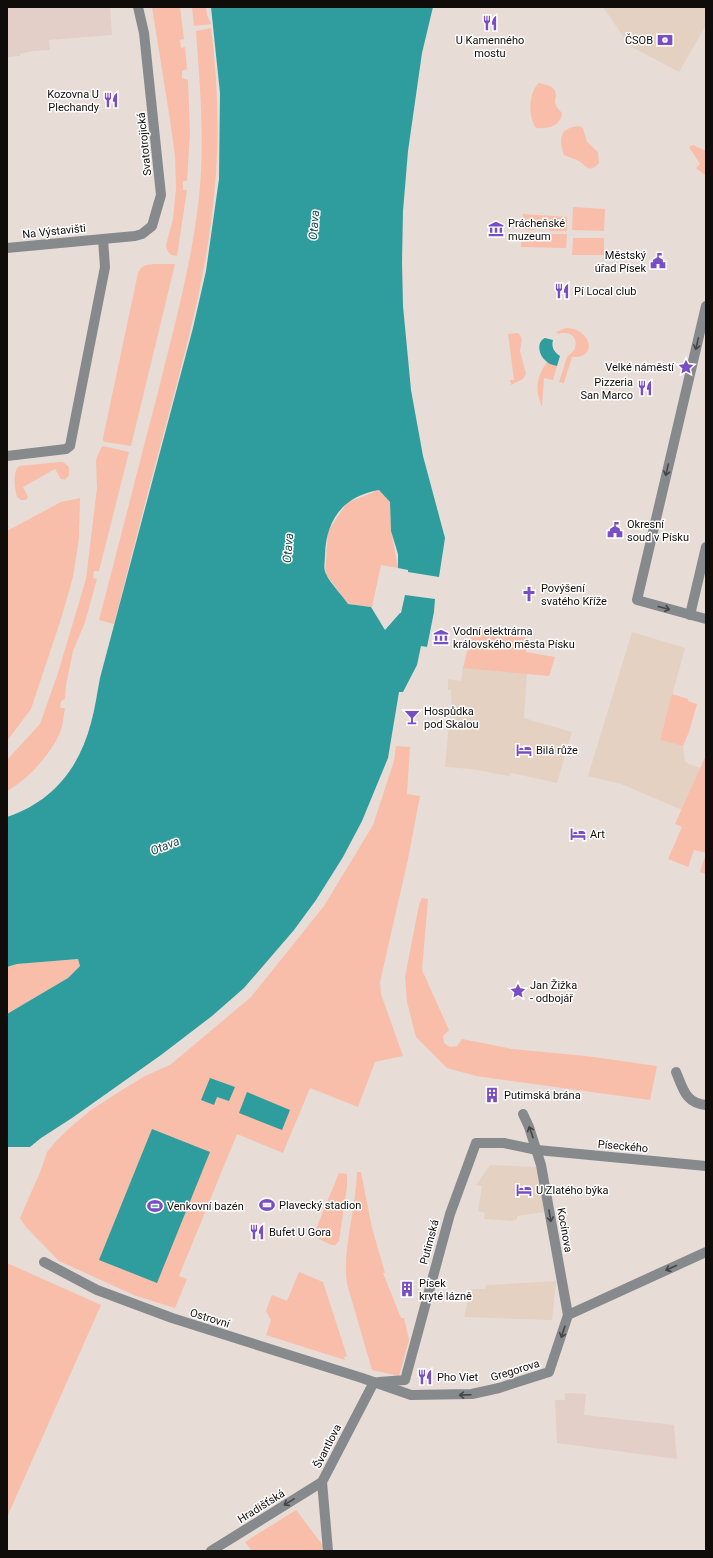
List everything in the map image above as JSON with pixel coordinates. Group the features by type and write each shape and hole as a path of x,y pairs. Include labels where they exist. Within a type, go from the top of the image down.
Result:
{"street":[{"name":"Svatotrojická","path":"102,239 142,234 149,230 152,226 161,195 144,32 138,7"},
{"name":"Na Výstavišti","path":"7,248 102,239"},
{"path":"7,456 58,451 66,449 70,446 105,267 102,239"},
{"path":"706,306 637,600 706,619"},
{"path":"690,615 706,546"},
{"path":"676,1072 688,1098 693,1102 706,1105"},
{"name":"Kocínova","path":"522,1114 529,1127 537,1150 568,1315"},
{"name":"Putimská","path":"374,1382 405,1380 450,1214 476,1143 504,1143 537,1150"},
{"name":"Píseckého","path":"537,1150 706,1166"},
{"path":"568,1315 706,1252"},
{"name":"Ostrovní","path":"44,1262 97,1290 172,1318 374,1382"},
{"name":"Gregorova","path":"374,1382 411,1395 472,1394 500,1388 549,1372 568,1315"},
{"name":"Švantlova","path":"328,1551 322,1482 374,1382"},
{"name":"Hradišťská","path":"211,1551 322,1482"}],"shaded area":[{"path":"7,7 110,7 112,35 49,40 50,50 33,51 20,54 20,56 7,57"},
{"path":"152,7 180,7 184,39 180,40 181,48 185,47 187,69 182,71 182,78 188,80 190,133 187,181 183,181 183,190 187,190 177,256 171,255 167,250 166,245 173,219 176,188 175,156"},
{"path":"192,7 206,7 207,15 211,24 194,26"},
{"name":"ČSOB","path":"603,7 706,7 706,25 679,72 630,46"},
{"path":"211,28 216,75 218,121 215,191 208,244 190,332 114,624 99,620 176,319 196,222 201,176 202,135 196,31"},
{"path":"539,83 550,86 556,92 555,104 562,113 556,124 545,128 536,128 533,123 530,105 535,87"},
{"path":"578,126 583,128 587,142 598,152 599,163 592,168 587,168 577,160 564,155 561,144 562,136 567,129"},
{"path":"693,145 706,151 706,176 696,168 700,164 689,147"},
{"path":"573,207 605,209 604,231 572,230"},
{"path":"523,214 567,217 567,231 550,231 548,227 541,225 534,230 522,229"},
{"path":"522,232 534,232 536,237 542,239 548,237 550,234 567,234 566,248 521,247"},
{"path":"573,238 604,238 604,255 572,255"},
{"path":"153,264 175,264 131,446 105,442 103,441 103,438 138,273 144,266"},
{"path":"566,328 575,329 581,333 586,338 589,349 581,356 572,357 564,383 559,382 567,357 573,352 576,344 574,337 571,335 565,333 558,334 556,332"},
{"path":"518,333 522,339 520,351 526,374 523,379 511,385 510,380 514,380 508,334"},
{"path":"547,362 557,366 553,380 544,378 542,407 538,395 538,384 543,368"},
{"path":"103,446 129,452 99,571 94,571 93,578 97,579 85,622 73,651 66,685 65,699 61,701 60,708 65,708 62,727 53,745 40,764 23,780 7,791 7,760 40,724 58,673 86,579 97,488 96,460"},
{"path":"63,462 69,467 69,475 65,480 61,479 55,469 23,487 28,497 26,500 21,500 17,497 15,473 19,466"},
{"path":"379,490 390,501 391,531 398,568 381,565 372,607 348,604 325,573 328,531 347,503"},
{"path":"80,498 79,538 73,577 61,619 31,709 7,741 7,531 61,502"},
{"path":"473,628 528,638 526,652 555,657 549,676 463,668"},
{"path":"632,632 685,648 660,740 683,746 685,762 700,768 682,810 621,784 588,776"},
{"path":"463,667 527,673 524,718 572,732 557,783 511,773 509,776 472,769 445,767 449,722 452,721 451,690 448,690 448,682 449,679 461,681"},
{"path":"672,694 688,699 688,701 697,704 689,732 683,746 660,740"},
{"path":"396,746 410,747 407,794 420,796 408,859 380,982 381,994 403,1056 375,1062 358,1107 310,1088 283,1153 237,1134 179,1276 187,1279 175,1308 136,1296 59,1261 26,1227 20,1218 41,1170 47,1152 57,1140 91,1110 145,1076 170,1065 251,997 324,906 373,825 394,761"},
{"path":"706,755 706,853 694,850 688,867 668,859 682,827 675,824"},
{"path":"706,853 706,874 700,872"},
{"path":"422,898 428,899 422,970 449,1030 443,1036 444,1043 450,1047 457,1046 462,1039 512,1049 586,1056 657,1066 650,1100 476,1076 447,1068 416,1037 407,1002 405,977 419,905"},
{"path":"78,959 80,966 68,978 7,1014 7,967 17,964"},
{"path":"490,1165 537,1167 544,1212 517,1216 517,1219 513,1221 484,1219 485,1213 478,1211 482,1186 476,1185"},
{"path":"357,1172 361,1172 372,1228 385,1273 383,1273 401,1318 404,1318 409,1340 399,1376 372,1370 347,1284 346,1257"},
{"path":"339,1173 347,1174 347,1187 339,1241 335,1245 331,1245 313,1236"},
{"path":"7,1263 101,1305 7,1517"},
{"path":"299,1272 323,1282 347,1356 344,1357 345,1360 266,1335 271,1320 266,1311 272,1295 287,1301"},
{"path":"556,1281 552,1320 464,1317 471,1289 485,1289 486,1285"},
{"path":"565,1393 586,1394 584,1415 674,1425 677,1459 557,1443 555,1400 565,1400"},
{"path":"296,1510 324,1547 321,1551 252,1551 245,1542"}],"water":[{"name":"Otava","path":"211,7 433,7 422,53 408,151 403,211 402,262 403,306 411,390 423,456 445,538 439,577 408,572 408,570 398,568 398,554 391,531 390,502 379,490 366,493 356,498 346,504 339,512 333,521 326,542 324,567 328,578 348,604 371,607 385,630 401,613 405,595 435,599 434,612 427,647 421,646 417,665 403,692 399,692 388,758 362,821 343,857 316,900 294,930 244,988 212,1016 161,1055 30,1147 7,1147 7,1014 68,978 80,966 78,959 17,964 7,967 7,817 23,811 50,793 71,769 86,740 100,678 193,328 206,271 219,179 220,93"},
{"path":"545,338 553,340 552,345 556,353 560,356 557,366 548,362 541,355 539,345"},
{"path":"210,1078 235,1087 229,1101 217,1097 214,1105 201,1100"},
{"path":"247,1092 290,1110 282,1130 239,1113"},
{"name":"Venkovní bazén","path":"152,1129 210,1152 157,1283 99,1260"}],"place":[{"name":"U Kamenného mostu","path":"490,23"},
{"name":"ČSOB","path":"665,40"},
{"name":"Kozovna U Plechandy","path":"111,100"},
{"name":"Prácheňské muzeum","path":"496,229"},
{"name":"Městský úřad Písek","path":"658,261"},
{"name":"Pí Local club","path":"562,291"},
{"name":"Velké náměstí","path":"686,367"},
{"name":"Pizzeria San Marco","path":"645,388"},
{"name":"Okresní soud v Písku","path":"615,530"},
{"name":"Povýšení svatého Kříže","path":"529,594"},
{"name":"Vodní elektrárna královského města Písku","path":"441,637"},
{"name":"Hospůdka pod Skalou","path":"412,717"},
{"name":"Bilá růže","path":"524,750"},
{"name":"Art","path":"578,834"},
{"name":"Jan Žižka - odbojář","path":"518,991"},
{"name":"Putimská brána","path":"492,1095"},
{"name":"U Zlatého býka","path":"524,1190"},
{"name":"Plavecký stadion","path":"267,1205"},
{"name":"Venkovní bazén","path":"155,1206"},
{"name":"Bufet U Gora","path":"257,1232"},
{"name":"Písek kryté lázně","path":"407,1289"},
{"name":"Pho Viet","path":"425,1377"}]}
